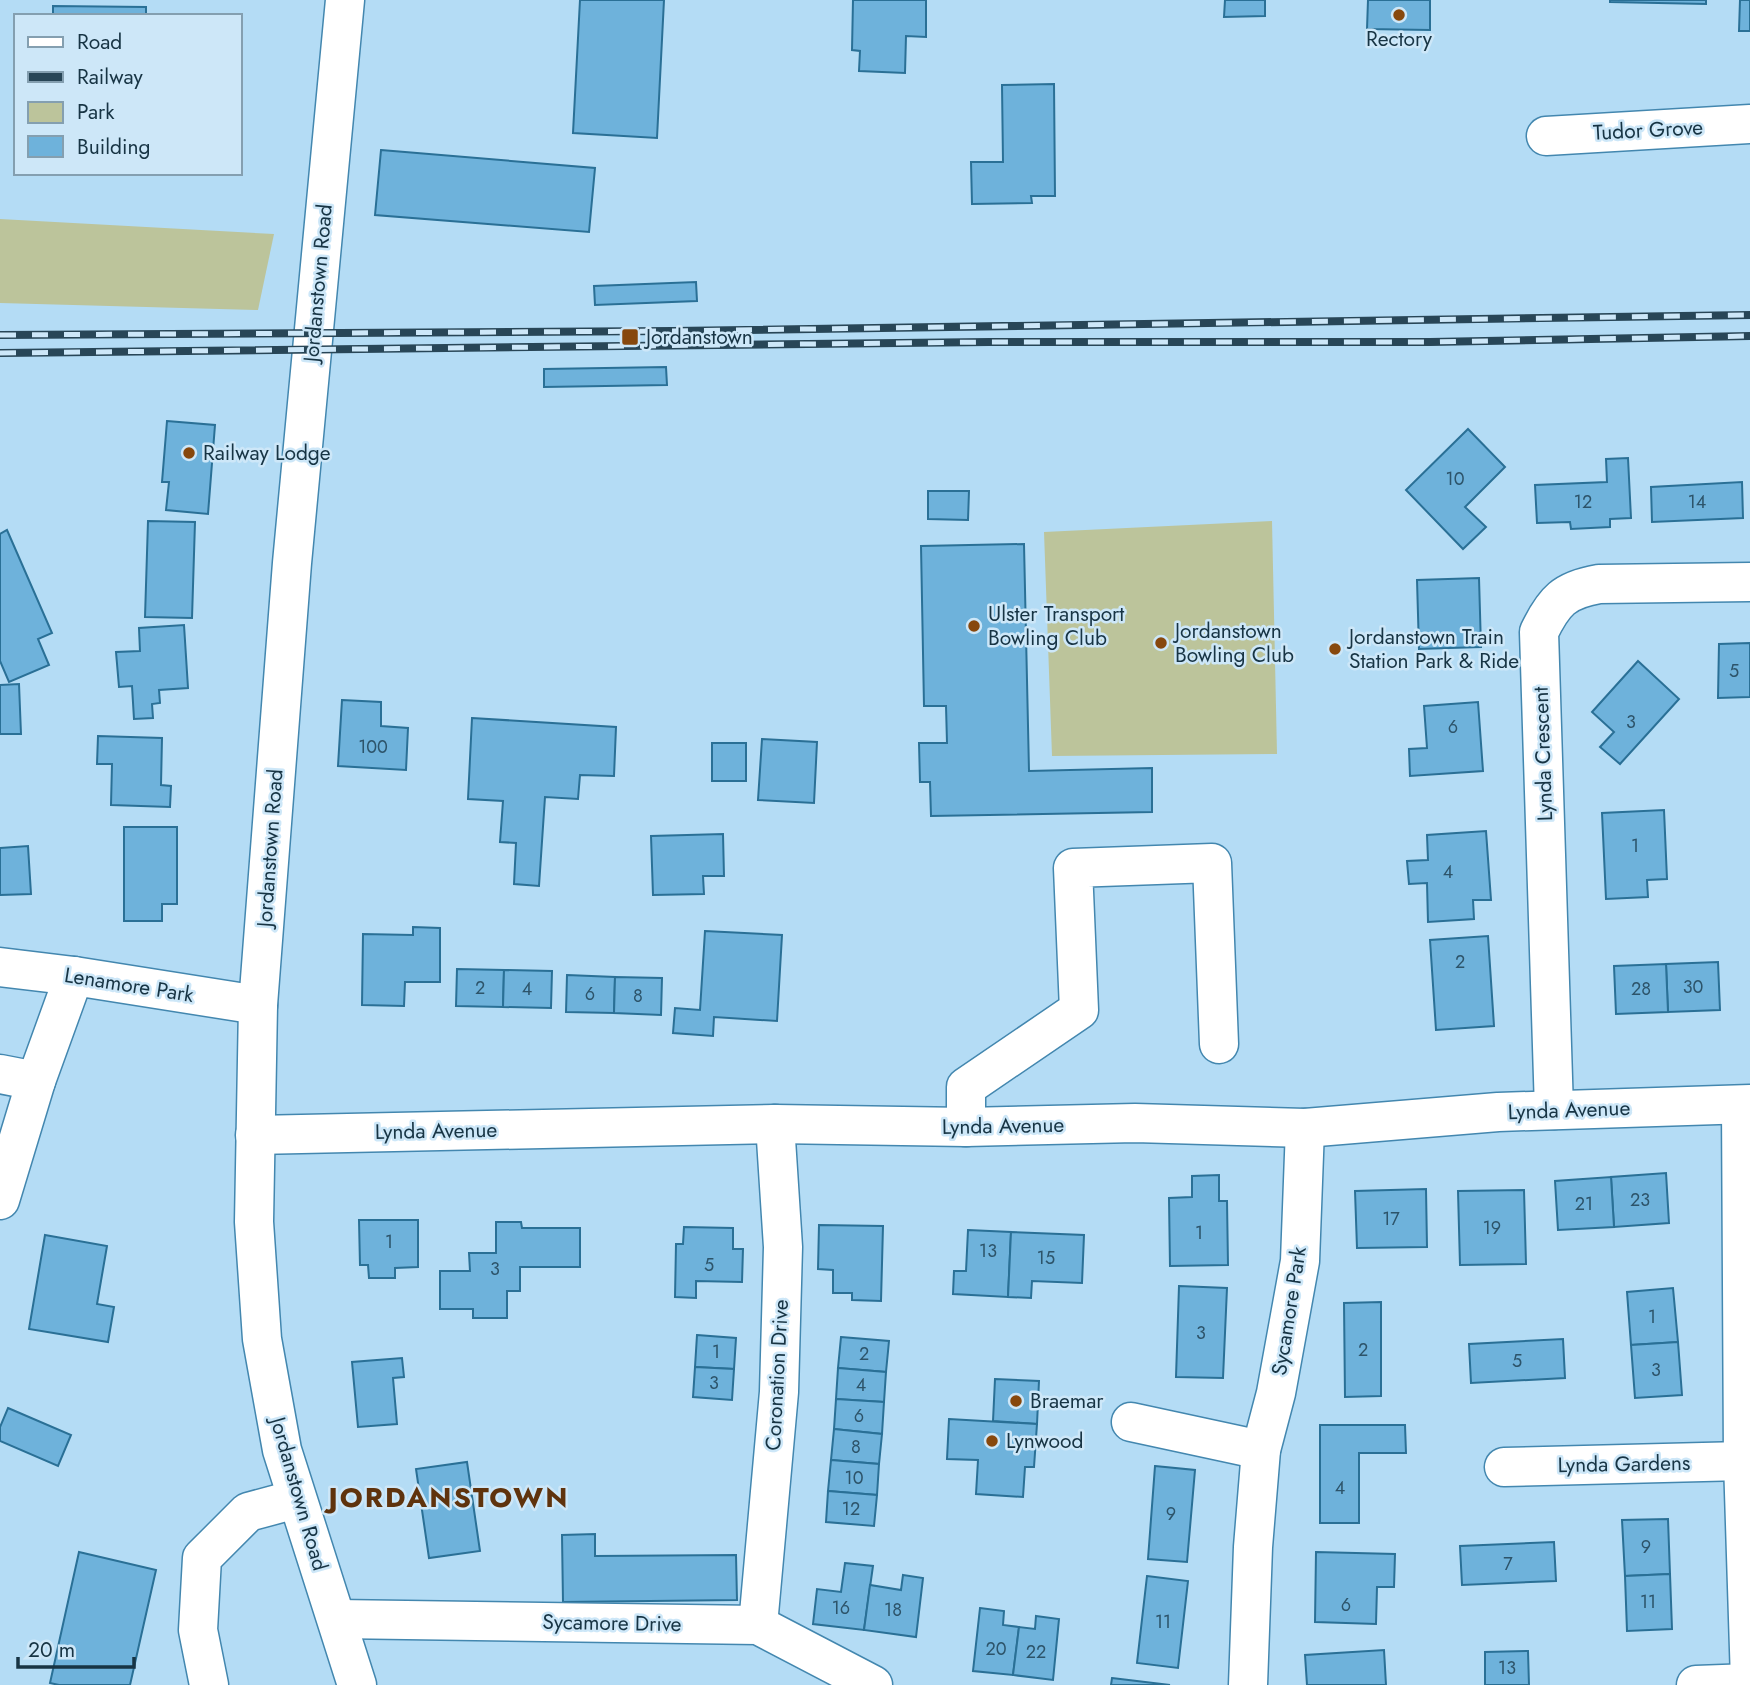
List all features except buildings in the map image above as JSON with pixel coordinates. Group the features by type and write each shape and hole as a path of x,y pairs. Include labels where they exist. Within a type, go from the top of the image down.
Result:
{"street":[{"name":"Jordanstown Road","path":"345,0 292,563 258,1004 254,1222 262,1339 282,1450 357,1685"},
{"name":"Tudor Grove","path":"1546,136 1750,124"},
{"name":"Lynda Crescent","path":"1554,1110 1539,632 1549,611 1566,594 1583,587 1599,584 1750,582"},
{"path":"966,1128 966,1087 1079,1010 1073,868 1212,863 1219,1044"},
{"name":"Lenamore Park","path":"0,967 258,1004"},
{"path":"0,1200 18,1077 74,976"},
{"name":"Lynda Avenue","path":"255,1135 775,1124 966,1128 1135,1123 1305,1128 1498,1112 1746,1104"},
{"path":"1696,1685 1750,1682 1743,1461 1746,1104"},
{"name":"Coronation Drive","path":"758,1625 779,1392 783,1247 775,1124"},
{"name":"Sycamore Park","path":"1248,1685 1253,1547 1261,1450 1276,1393 1300,1261 1305,1128"},
{"path":"1131,1422 1261,1450"},
{"name":"Lynda Gardens","path":"1504,1467 1743,1461"},
{"path":"209,1685 198,1630 202,1558 248,1513 296,1499"},
{"name":"Sycamore Drive","path":"337,1619 758,1625 873,1685"}],"green space":[{"path":"0,219 274,234 258,310 0,303"},
{"name":"Jordanstown Bowling Club","path":"1272,521 1277,754 1052,756 1044,532"}],"railway":[{"path":"0,335 673,331 1750,315"},
{"path":"0,353 989,342 1430,342 1750,336"}],"place":[{"name":"Rectory","path":"1399,15"},
{"name":"Jordanstown","path":"630,337"},
{"name":"Railway Lodge","path":"189,453"},
{"name":"Ulster Transport Bowling Club","path":"974,626"},
{"name":"Jordanstown Bowling Club","path":"1161,643"},
{"name":"Jordanstown Train Station Park & Ride","path":"1335,649"},
{"name":"Braemar","path":"1016,1401"},
{"name":"Lynwood","path":"992,1441"}],"district":[{"name":"JORDANSTOWN","path":"449,1497"}]}
